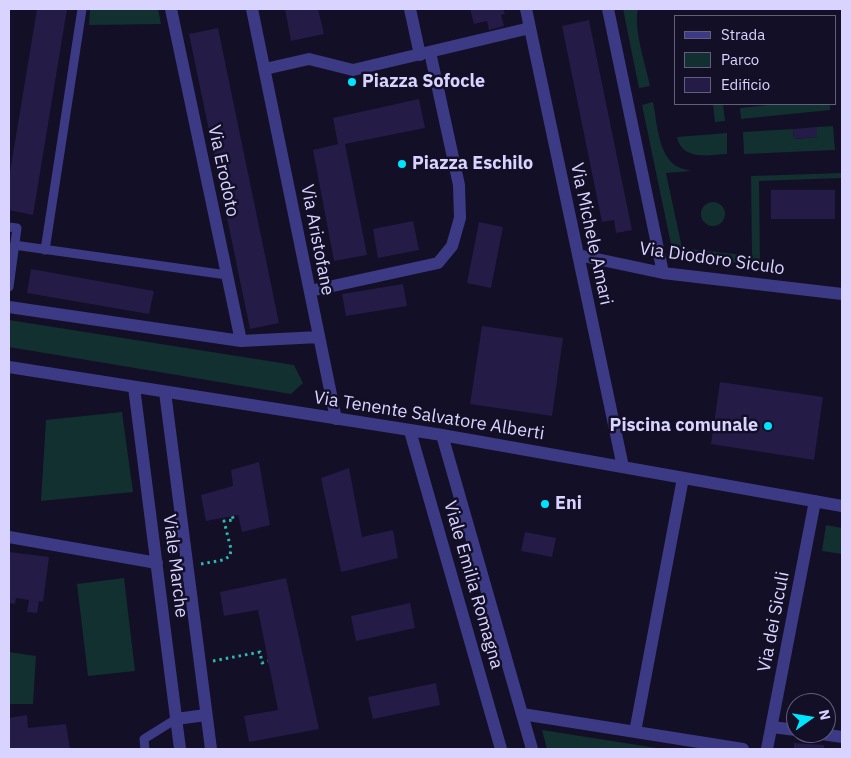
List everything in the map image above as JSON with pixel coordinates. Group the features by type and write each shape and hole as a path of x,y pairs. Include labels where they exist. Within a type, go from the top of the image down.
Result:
{"street":[{"name":"Via Erodoto","path":"171,9 241,341"},
{"name":"Via Aristofane","path":"252,9 336,419"},
{"path":"310,291 438,262 452,246 460,218 459,184 425,53 410,9"},
{"name":"Via Michele Amari","path":"526,9 623,467"},
{"path":"608,9 663,273"},
{"path":"265,69 309,59 353,70 530,28"},
{"name":"Via Diodoro Siculo","path":"578,255 663,273 842,294"},
{"path":"9,307 241,341 319,338"},
{"name":"Via Tenente Salvatore Alberti","path":"9,366 442,435 842,506"},
{"name":"Viale Marche","path":"134,387 180,749"},
{"name":"Viale Marche","path":"165,392 211,749"},
{"name":"Viale Emilia Romagna","path":"410,431 501,749"},
{"name":"Viale Emilia Romagna","path":"442,435 532,749"},
{"path":"635,732 684,478"},
{"name":"Via dei Siculi","path":"767,749 814,501"},
{"path":"9,537 157,563"},
{"path":"522,714 743,749"},
{"path":"176,719 206,715"},
{"path":"772,727 786,729"}],"lane":[{"path":"45,250 82,9"},
{"path":"9,227 17,228 9,287"},
{"path":"14,246 226,275"},
{"path":"145,749 144,739 176,719"}],"path":[{"path":"187,567 223,560 230,556 231,549 224,521 234,520 232,516"},
{"path":"200,663 260,652 262,663 268,661"}],"green space":[{"path":"90,9 158,9 161,24 89,25"},
{"path":"623,9 638,9 637,26 650,86 639,88"},
{"path":"653,102 659,137 665,154 676,166 691,171 666,173 682,248 752,256 751,176 842,173 842,178 759,181 760,266 673,254 642,105"},
{"path":"713,105 723,105 725,121 715,122"},
{"path":"768,105 830,105 830,110 741,119 740,108"},
{"path":"833,126 835,150 744,154 743,132 793,129 794,139 817,137 817,127"},
{"path":"727,133 727,154 697,155 690,153 684,150 677,137"},
{"path":"713,202 722,205 725,214 722,223 713,226 704,223 701,214 704,205"},
{"path":"9,320 294,365 303,383 291,394 9,347"},
{"path":"122,412 133,492 41,501 46,420"},
{"path":"826,525 842,528 842,554 822,551"},
{"path":"124,578 135,671 88,676 77,584"},
{"path":"9,652 36,656 33,704 9,704"},
{"path":"542,730 663,749 547,749"}],"building":[{"path":"37,9 67,9 33,215 9,210 9,178"},
{"path":"285,9 318,9 324,34 291,41"},
{"path":"470,9 503,9 505,14 501,15 504,26 489,30 487,21 474,24"},
{"path":"589,20 632,230 616,233 614,220 602,222 562,26"},
{"path":"218,28 279,323 250,329 189,34"},
{"path":"419,99 425,128 345,144 367,255 334,261 313,150 338,144 333,118"},
{"path":"817,127 817,137 794,139 793,129"},
{"path":"771,190 835,190 835,219 771,219"},
{"path":"413,221 419,250 378,258 373,229"},
{"path":"479,222 503,227 491,288 467,283"},
{"path":"31,269 154,291 149,314 27,293"},
{"path":"403,284 407,306 346,316 342,294"},
{"path":"482,326 563,338 552,416 470,404"},
{"path":"720,382 823,397 814,460 711,444"},
{"path":"259,462 270,525 242,532 238,515 206,521 201,495 233,486 231,470"},
{"path":"349,468 362,537 393,530 398,558 341,572 321,478"},
{"path":"525,532 556,538 552,557 521,551"},
{"path":"9,552 49,557 43,602 39,601 37,613 27,612 29,600 16,598 15,604 9,603"},
{"path":"286,578 319,729 249,742 244,716 278,710 258,610 224,616 220,592"},
{"path":"410,603 415,628 356,641 351,616"},
{"path":"436,683 440,705 373,719 368,697"},
{"path":"27,715 28,728 66,724 70,749 9,749 9,718"},
{"path":"794,743 824,745 824,749 794,749"}],"place":[{"name":"Piazza Sofocle","path":"352,82"},
{"name":"Piazza Eschilo","path":"402,164"},
{"name":"Piscina comunale","path":"768,426"},
{"name":"Eni","path":"545,504"}]}
